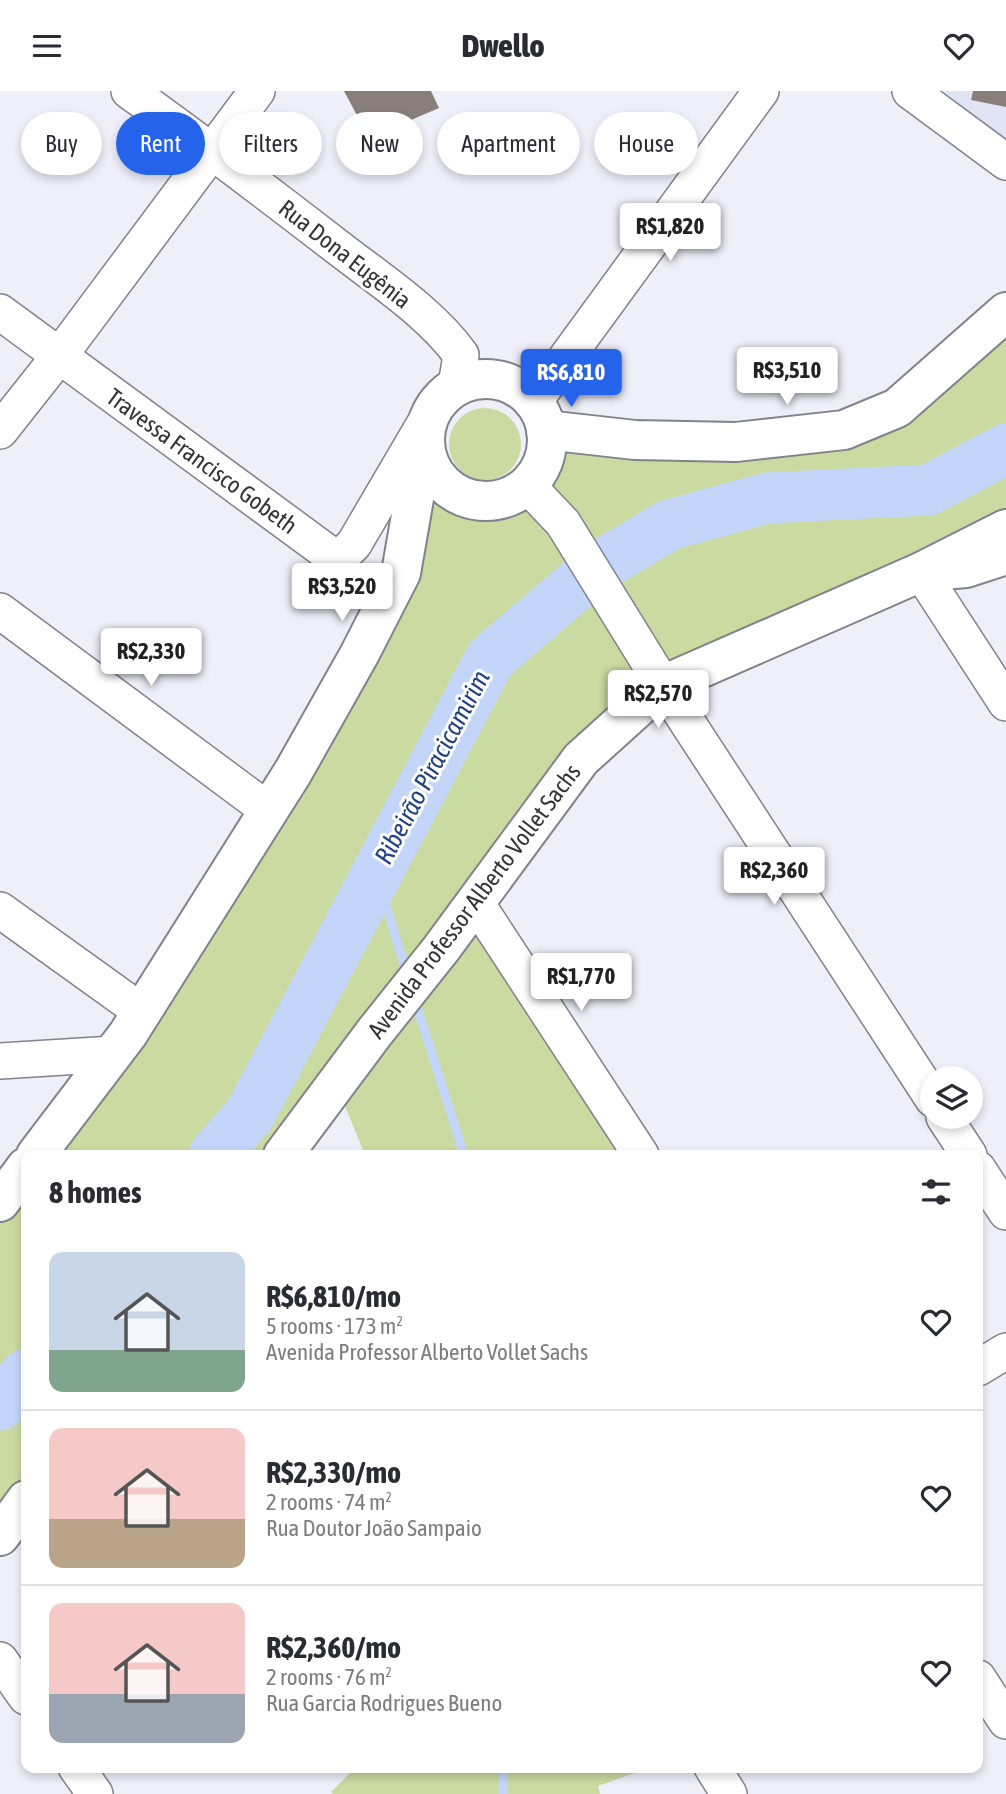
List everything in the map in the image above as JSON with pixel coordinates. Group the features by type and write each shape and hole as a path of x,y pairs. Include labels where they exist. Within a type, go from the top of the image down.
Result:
{"main road":[{"path":"540,416 635,440 736,442 844,430 897,408 1006,312"},
{"path":"40,1150 142,1012 293,772 359,655 401,573 427,429 440,399 456,386 472,380 506,382 521,390 540,416 546,450 539,469 527,485 510,496 491,501 471,499 453,491 438,478 428,460 427,429"},
{"name":"Avenida Professor Alberto Vollet Sachs","path":"288,1150 581,759 663,685 921,572 1006,529"},
{"path":"921,572 967,568 1006,555"},
{"path":"0,1202 21,1174"},
{"path":"0,1535 21,1507"}],"street":[{"name":"Rua Dona Eugênia","path":"129,91 214,151 447,336 461,355 456,386"},
{"path":"0,431 257,91"},
{"path":"540,416 761,91"},
{"path":"910,91 1006,162"},
{"name":"Travessa Francisco Gobeth","path":"0,311 252,499 328,553 341,557 354,544 427,429"},
{"path":"527,485 563,523 663,685 920,1079"},
{"path":"921,572 1006,703"},
{"path":"0,611 268,810"},
{"path":"475,901 637,1150"},
{"path":"0,910 142,1012"},
{"path":"0,1061 113,1054"},
{"path":"952,1129 966,1150"},
{"path":"983,1177 1006,1212"},
{"path":"983,1365 1006,1351"},
{"path":"0,1660 21,1690"},
{"path":"983,1686 1006,1721"},
{"path":"80,1773 95,1794"},
{"path":"716,1773 729,1794"}],"shaded area":[{"path":"937,91 1006,91 1006,140"}],"green space":[{"path":"1006,312 1006,529 663,685 475,901 638,1150 363,1150 336,1084 287,1150 35,1150 401,573 424,441 438,478 491,501 527,485 546,430 844,430"},
{"path":"492,408 511,418 519,430 519,458 511,470 499,478 478,480 459,470 451,458 449,437 459,418 471,410"},
{"path":"21,1168 21,1507 0,1536 0,1195"},
{"path":"350,1773 635,1773 598,1786 600,1794 331,1792"}],"building":[{"path":"344,91 431,91 439,108 423,115 423,112 355,112"},
{"path":"973,91 1006,91 1006,107 971,100"}],"waterway":[{"name":"Ribeirão Piracicamirim","path":"218,1150 250,1114 490,659 595,569 669,525 767,498 928,490 1006,449"},
{"path":"376,874 407,973"},
{"path":"415,1000 462,1150"},
{"name":"Ribeirão Piracicamirim","path":"0,1405 21,1380"},
{"path":"503,1773 503,1794"}]}
